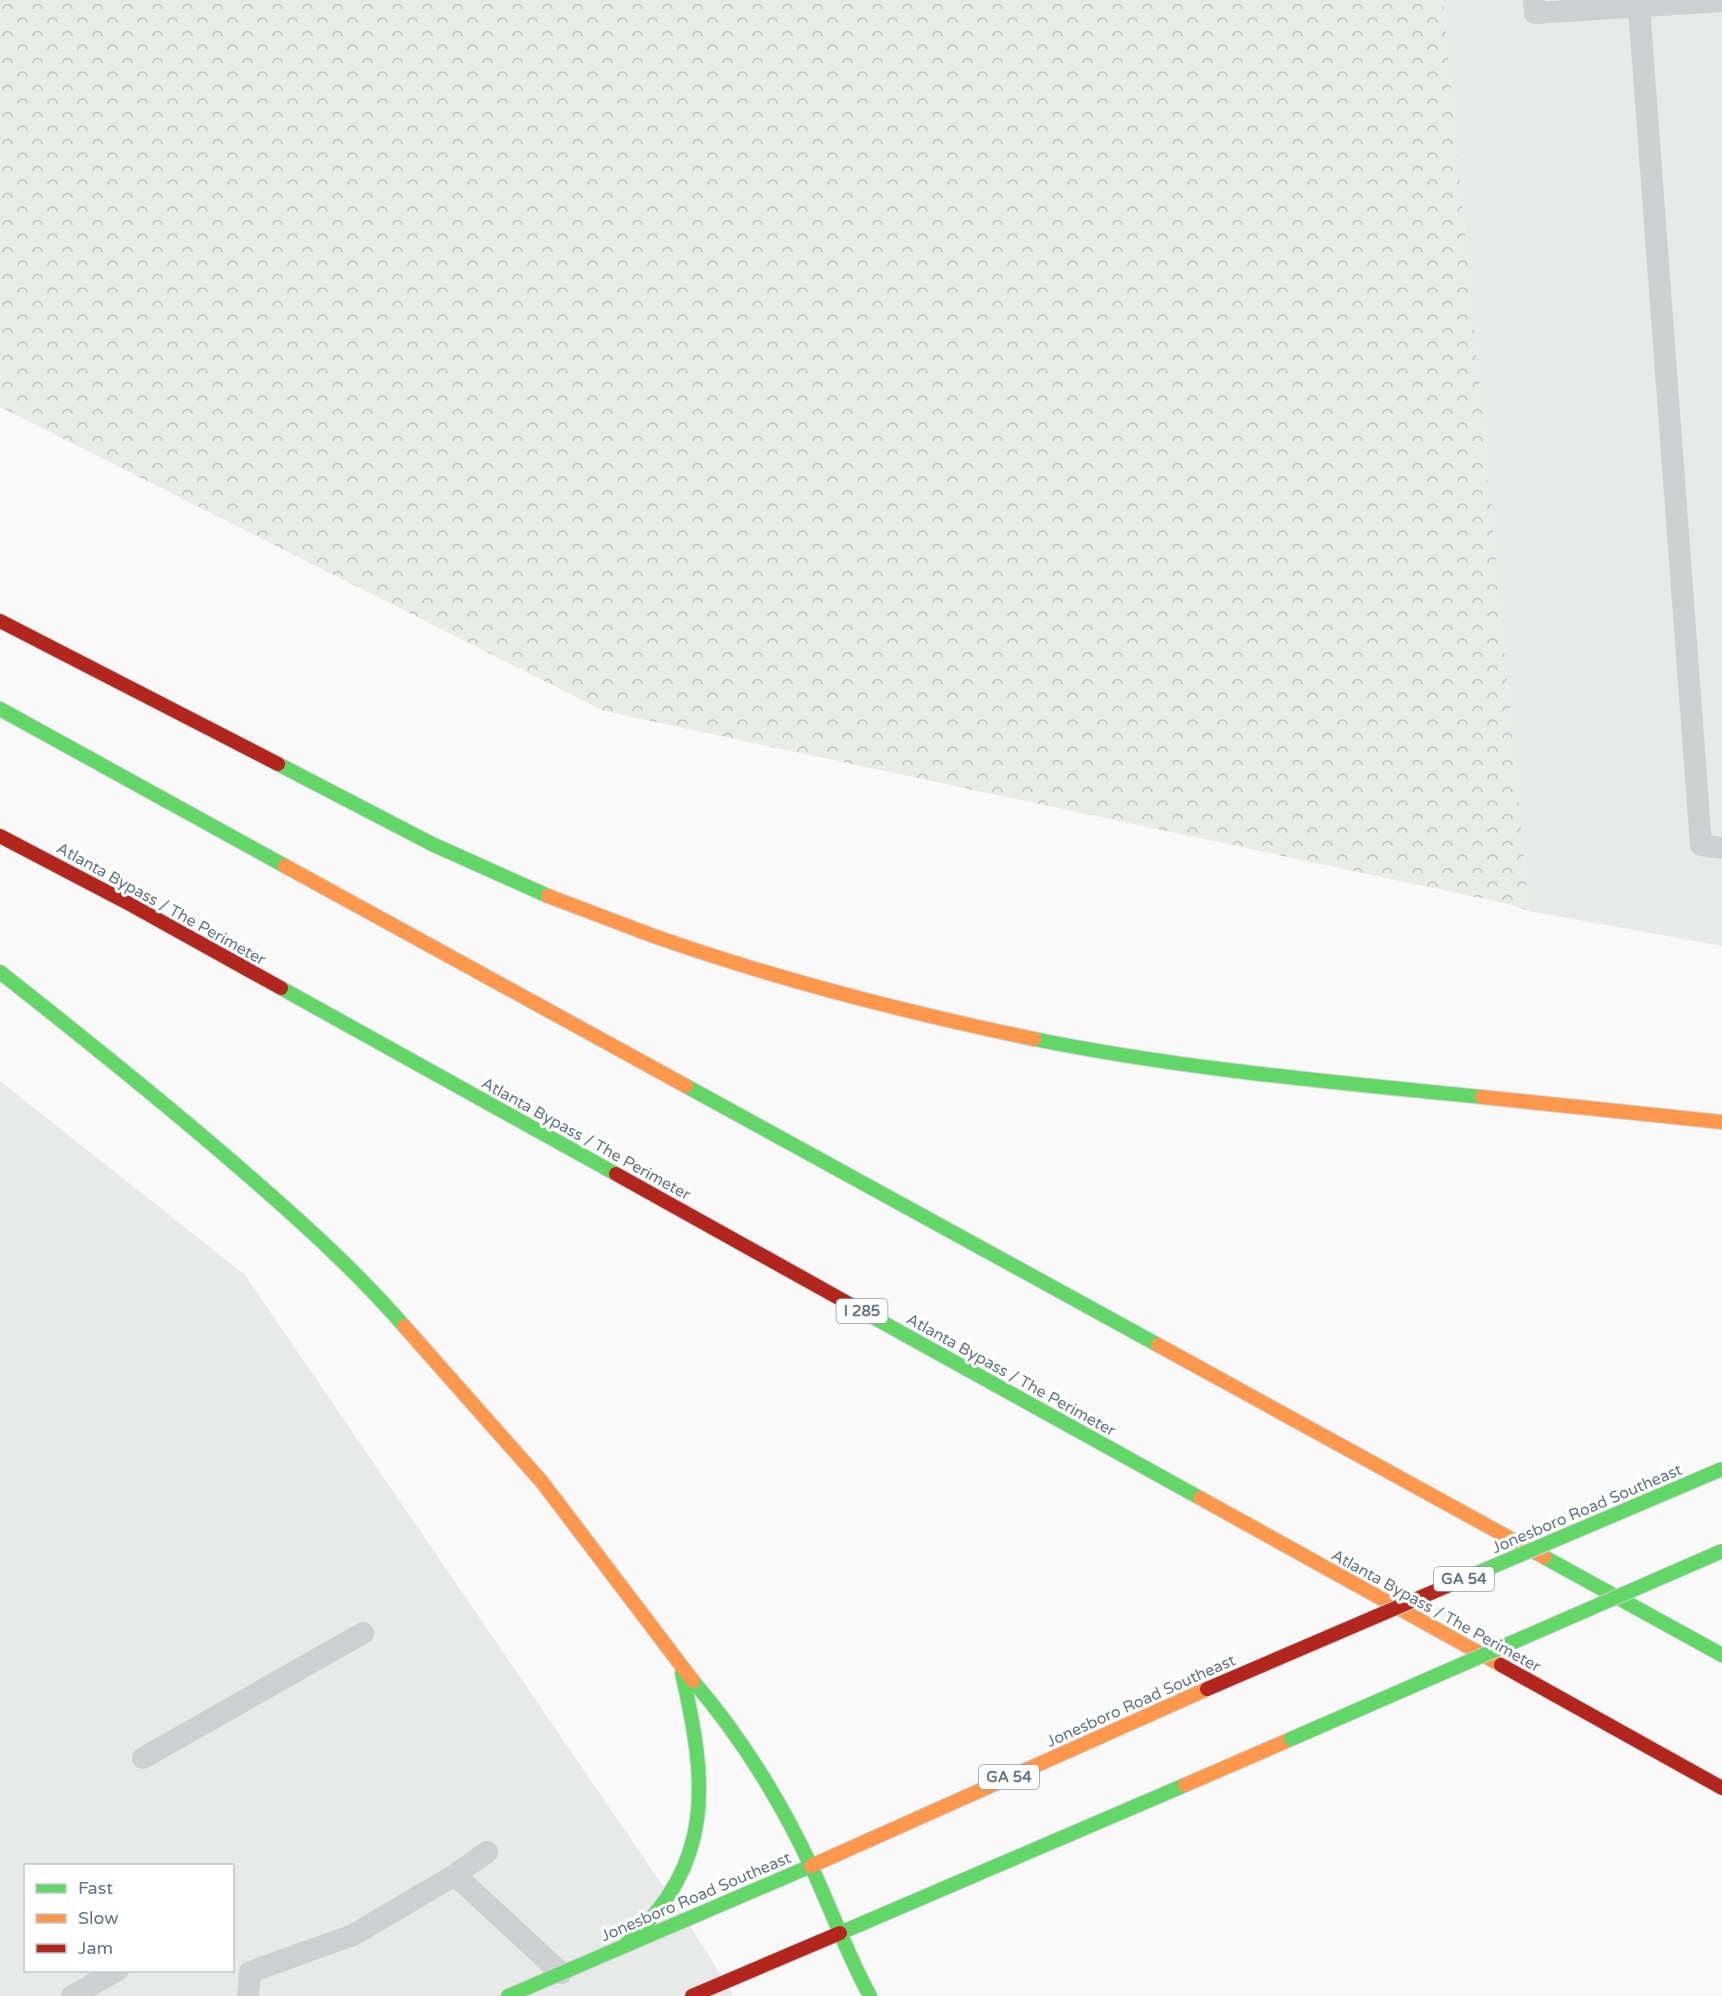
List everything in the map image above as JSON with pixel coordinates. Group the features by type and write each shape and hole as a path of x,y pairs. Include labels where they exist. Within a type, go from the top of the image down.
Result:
{"main road":[{"path":"0,621 432,844 541,893 652,935 798,981 943,1020 1088,1050 1234,1072 1722,1122"},
{"path":"0,709 1722,1655"},
{"name":"Atlanta Bypass / The Perimeter","path":"0,836 136,908 1722,1788"},
{"path":"0,972 200,1133 299,1220 375,1293 542,1482 681,1668 716,1708 747,1752 812,1866 870,1996"},
{"name":"Jonesboro Road Southeast","path":"508,1996 812,1866 1207,1689 1722,1469"},
{"path":"692,1996 1722,1551"},
{"path":"626,1944 658,1912 681,1877 697,1837 702,1785 696,1734 681,1668"}],"lane":[{"path":"1534,6 1722,1"},
{"path":"1638,4 1701,845 1722,848"},
{"path":"143,1758 363,1633"},
{"path":"248,1996 241,1967 353,1935 455,1875 487,1852"},
{"path":"455,1875 561,1973"},
{"path":"72,1996 116,1972"}],"shaded area":[{"path":"1443,0 1722,0 1722,946 1529,911"},
{"path":"0,1081 245,1275 689,1924 734,1996 0,1996"}],"green space":[{"path":"0,0 1443,0 1529,911 1508,904 604,711 0,407"}],"traffic: fast":[{"path":"0,709 285,866"},
{"path":"278,764 432,844 548,896"},
{"path":"0,972 158,1099 270,1195 349,1268 404,1326"},
{"path":"281,988 616,1174"},
{"path":"1034,1039 1201,1067 1482,1097"},
{"path":"686,1086 1158,1345"},
{"path":"853,1306 1200,1498"},
{"path":"1468,1577 1722,1469"},
{"path":"1291,1739 1722,1551"},
{"path":"1544,1557 1722,1655"},
{"path":"626,1944 655,1913 676,1883 690,1851 697,1819 699,1785 696,1750 682,1673"},
{"path":"693,1681 743,1747 786,1817 811,1866 846,1948 870,1996"},
{"path":"840,1933 1185,1785"},
{"path":"508,1996 811,1866"}],"traffic: slow":[{"path":"285,866 686,1086"},
{"path":"548,896 651,935 792,980 937,1018 1034,1039"},
{"path":"1482,1097 1722,1122"},
{"path":"404,1326 542,1482 693,1681"},
{"path":"1158,1345 1544,1557"},
{"path":"1200,1498 1501,1665"},
{"path":"811,1866 1207,1689"},
{"path":"1185,1785 1291,1739"}],"traffic: jam":[{"path":"0,621 278,764"},
{"path":"0,836 126,902 281,988"},
{"path":"616,1174 853,1306"},
{"path":"1207,1689 1468,1577"},
{"path":"1501,1665 1722,1788"},
{"path":"692,1996 840,1933"}]}
